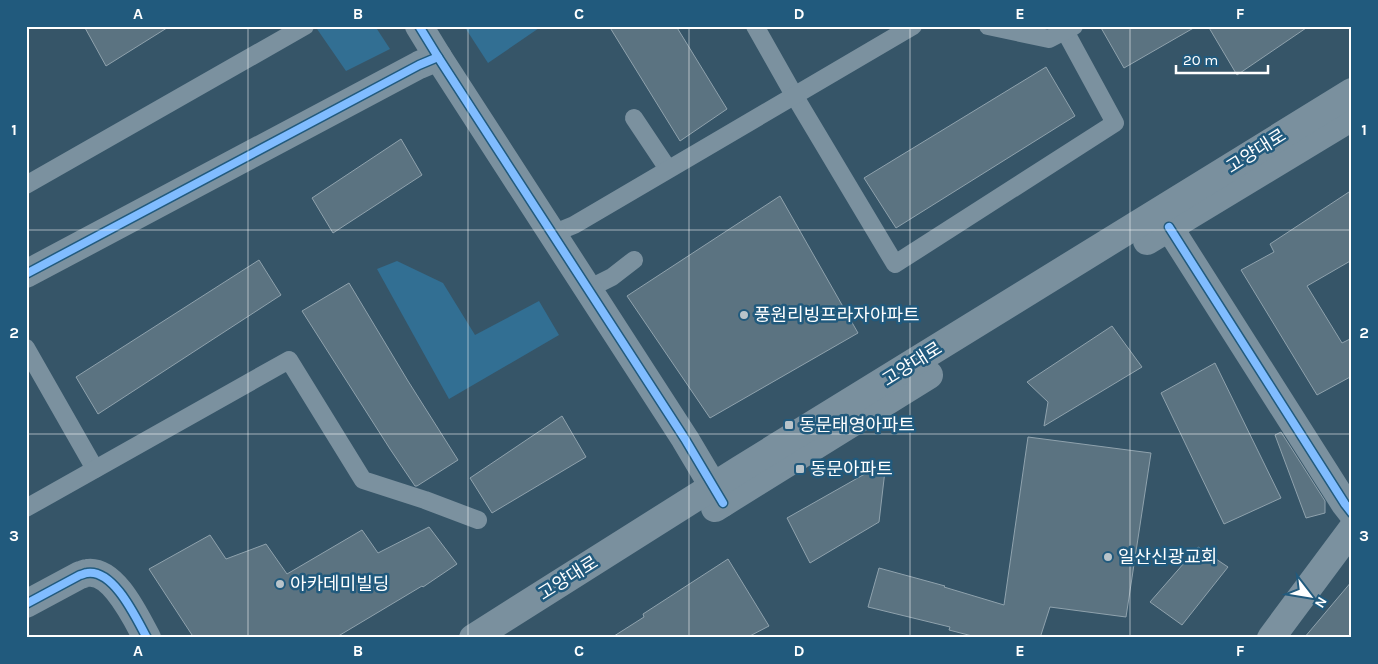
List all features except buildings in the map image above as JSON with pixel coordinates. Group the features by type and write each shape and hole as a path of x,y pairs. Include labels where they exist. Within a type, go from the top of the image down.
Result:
{"main road":[{"name":"고양대로","path":"508,638 718,495 1352,92"},
{"name":"고양대로","path":"473,638 718,495 1352,117"}],"street":[{"path":"419,26 685,439 718,495"},
{"path":"26,274 419,65 438,57"},
{"path":"1169,227 1352,513"},
{"path":"1270,638 1352,529"},
{"path":"26,604 88,572 98,574 108,579 117,587 147,638"}],"lane":[{"path":"26,185 305,26"},
{"path":"755,26 895,264 1115,123 1070,28 1049,39 988,26"},
{"path":"552,234 574,225 913,26"},
{"path":"634,118 668,169"},
{"path":"588,290 634,260"},
{"path":"26,348 95,468"},
{"path":"26,508 289,360 363,480 478,520"}],"shaded area":[{"path":"315,26 375,26 390,49 346,71"},
{"path":"464,26 542,26 488,63"},
{"path":"397,261 443,283 475,335 539,301 559,335 449,399 377,269"}],"cycle path":[{"path":"419,26 685,439 723,503"},
{"path":"26,274 419,65 438,57"},
{"path":"1169,227 1352,513"},
{"path":"26,604 80,575 87,573 97,574 106,579 123,596 147,638"}],"place":[{"name":"풍원리빙프라자아파트","path":"744,315"},
{"name":"동문태영아파트","path":"789,425"},
{"name":"동문아파트","path":"800,469"},
{"name":"일산신광교회","path":"1108,557"},
{"name":"아카데미빌딩","path":"280,584"}]}
